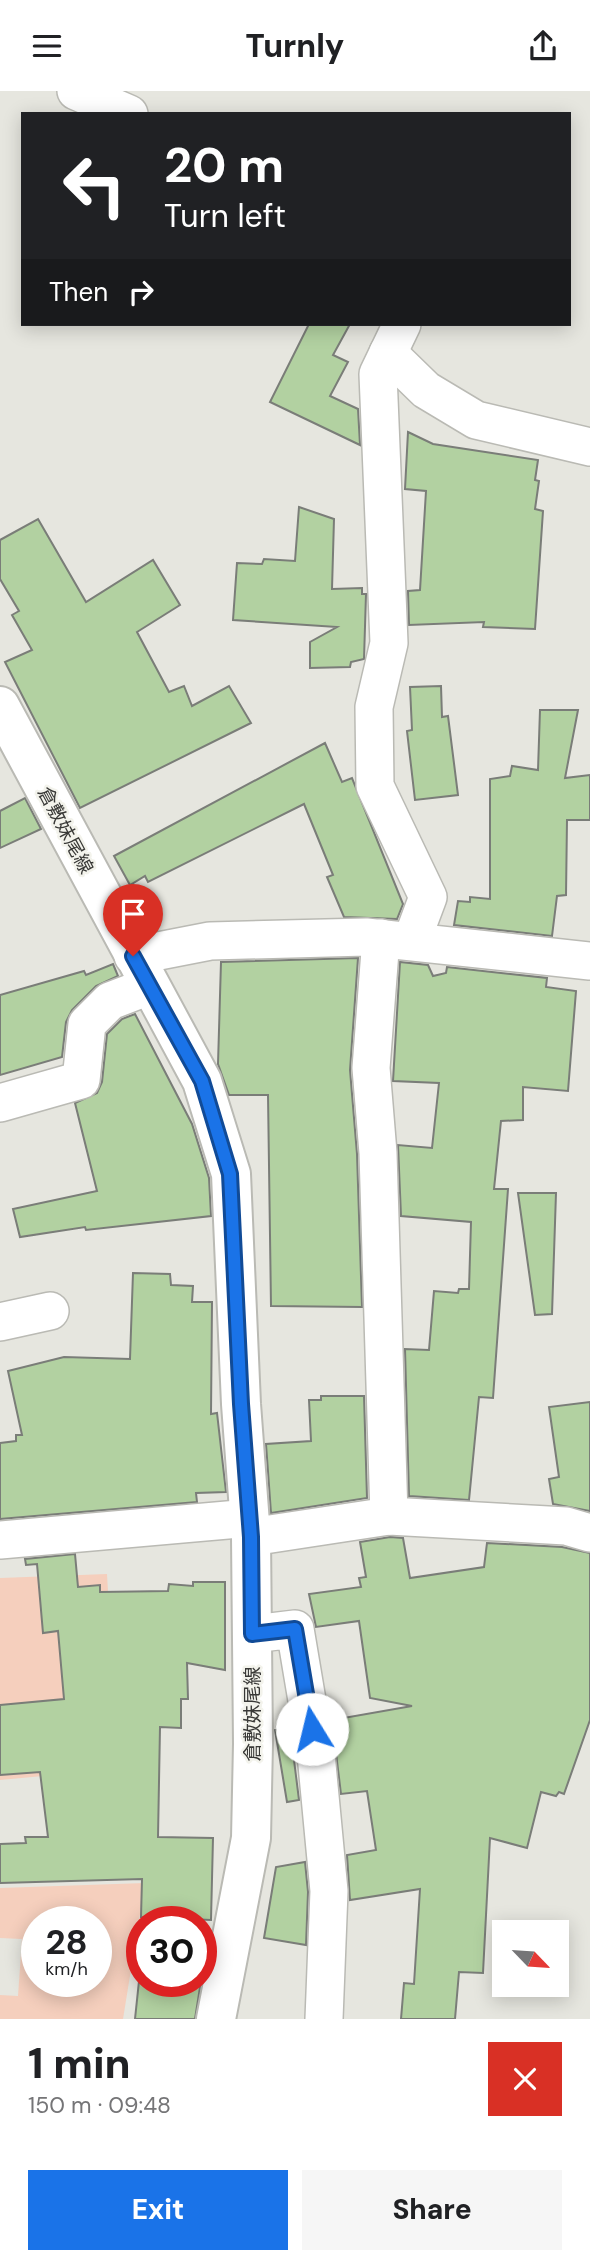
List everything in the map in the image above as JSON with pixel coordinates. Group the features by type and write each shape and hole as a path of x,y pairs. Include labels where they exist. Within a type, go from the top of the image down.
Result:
{"main road":[{"name":"倉敷妹尾線","path":"0,706 202,1081 230,1174 250,1527 251,1838 239,1916 216,2019"}],"street":[{"path":"76,91 124,112"},
{"path":"395,339 426,390 476,420 590,447"},
{"path":"389,1516 378,1153 371,1067 396,939 428,897 374,786 374,707 389,643 378,374 395,339"},
{"path":"0,1103 81,1080 87,1024 141,971 210,941 396,939 590,961"},
{"path":"0,1322 50,1311"},
{"path":"0,1540 250,1527 389,1516 566,1526 590,1533"},
{"path":"252,1634 295,1629 316,1754 329,1891 324,2019"}],"shaded area":[{"path":"107,1574 118,1769 0,1780 0,1578"},
{"path":"145,1883 141,1906 126,1906 127,1997 123,2019 0,2019 0,1995 18,1996 21,1953 21,1997 112,1997 112,1906 21,1906 21,1939 0,1938 0,1888"}],"building":[{"path":"308,326 349,326 333,355 348,362 330,396 358,409 360,445 270,402"},
{"path":"408,432 433,444 538,460 535,480 539,481 535,509 543,511 535,629 483,627 484,622 409,625 408,591 420,590 426,491 405,489"},
{"path":"299,507 334,519 332,589 362,588 362,594 366,594 364,659 351,662 350,667 310,668 310,642 337,627 233,620 237,563 262,564 264,559 295,561"},
{"path":"38,519 86,602 153,560 180,605 137,632 169,692 184,686 192,706 229,686 251,723 80,808 5,662 32,650 12,615 19,611 0,579 0,540"},
{"path":"441,686 442,717 448,716 458,795 415,800 407,731 412,730 410,687"},
{"path":"540,710 578,710 565,778 590,775 590,820 567,820 566,895 557,896 552,936 454,925 458,901 470,902 470,897 490,899 490,779 510,776 512,766 538,770"},
{"path":"325,743 342,782 352,778 403,904 397,919 344,917 327,877 333,875 304,804 148,882 145,876 130,885 114,856"},
{"path":"25,798 41,829 0,848 0,811"},
{"path":"358,958 350,1070 357,1154 362,1307 271,1306 268,1095 229,1095 218,1064 221,962"},
{"path":"400,962 428,965 433,976 446,973 447,967 547,978 546,987 576,991 568,1091 523,1087 523,1120 501,1121 494,1189 508,1189 493,1398 479,1397 469,1500 409,1496 405,1349 429,1350 434,1291 458,1293 459,1289 469,1289 471,1222 401,1216 398,1145 432,1148 439,1083 393,1081"},
{"path":"113,964 118,976 96,986 72,1010 66,1022 62,1057 0,1075 0,995 84,971 86,975"},
{"path":"135,1014 192,1124 209,1178 211,1216 86,1230 85,1227 20,1237 13,1209 97,1191 75,1103 97,1093 102,1082 107,1034 122,1019"},
{"path":"518,1193 556,1193 552,1314 535,1315"},
{"path":"133,1273 170,1274 171,1285 193,1286 192,1302 212,1302 211,1414 217,1413 226,1492 196,1493 197,1502 0,1519 0,1443 16,1441 16,1435 22,1435 8,1371 64,1357 130,1359"},
{"path":"321,1396 364,1396 367,1498 271,1513 266,1444 311,1441 309,1400 321,1400"},
{"path":"590,1402 590,1511 553,1504 549,1479 559,1477 549,1407"},
{"path":"390,1537 403,1538 410,1578 484,1567 487,1543 562,1547 590,1553 590,1720 564,1794 559,1792 556,1796 541,1792 527,1848 490,1838 483,1973 459,1972 455,2019 401,2019 404,1983 414,1984 420,1889 350,1900 347,1855 376,1850 367,1791 341,1794 332,1720 412,1706 370,1698 359,1621 316,1627 309,1594 361,1587 359,1578 366,1577 360,1542"},
{"path":"75,1554 78,1587 100,1585 100,1592 168,1591 169,1584 193,1586 193,1582 225,1582 225,1670 187,1663 188,1699 181,1699 181,1728 160,1727 158,1837 213,1838 211,1906 141,1906 142,1879 0,1883 0,1844 26,1843 25,1837 48,1837 40,1772 0,1775 0,1705 64,1699 58,1631 43,1633 37,1564 26,1565 25,1559"},
{"path":"290,1728 299,1800 287,1802 275,1730"},
{"path":"305,1862 308,1892 306,1945 264,1938 276,1867"},
{"path":"137,1997 198,1997 195,2019 135,2019"}],"route":[{"path":"133,956 202,1081 230,1174 241,1404 251,1537 252,1634 295,1629 312,1729"}]}
